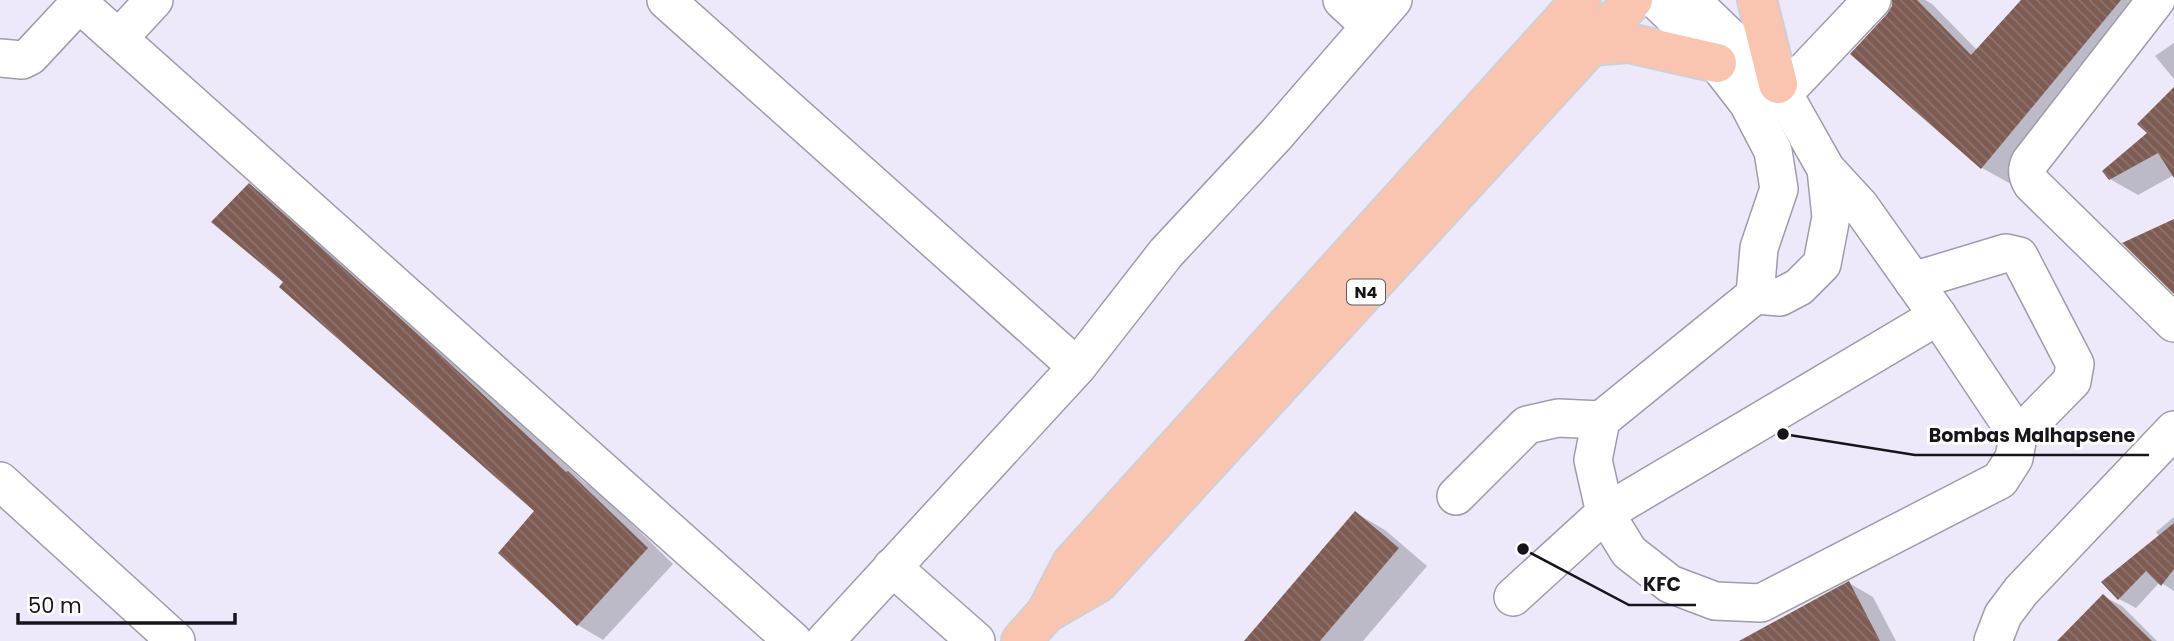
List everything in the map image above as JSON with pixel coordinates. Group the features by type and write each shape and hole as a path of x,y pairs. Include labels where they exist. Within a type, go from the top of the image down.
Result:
{"highway":[{"name":"N4","path":"1021,641 1046,613 1072,563 1581,0"},
{"name":"N4","path":"1046,613 1098,583 1633,0"},
{"path":"1757,0 1780,89"},
{"path":"1590,46 1629,43 1717,63"}],"street":[{"path":"119,38 153,0"},
{"path":"666,0 1077,367"},
{"path":"825,641 1077,367 1166,253 1276,135 1381,13 1342,0"},
{"path":"1656,0 1695,37 1748,103 1773,150 1779,189 1759,248 1755,295 1601,421 1593,460 1605,513 1629,552 1671,584 1715,601 1761,603 2000,480 2014,458 2018,436 2072,381 2075,364 2020,256 2006,253 1913,281"},
{"path":"1691,0 1780,89 1826,169 1860,206 2018,436"},
{"path":"1780,89 1872,0"},
{"path":"2156,0 2027,169 2032,184 2174,323"},
{"path":"0,58 22,60 30,56 71,12 82,6 793,641"},
{"path":"1755,295 1780,298 1799,287 1822,264 1830,217 1826,169"},
{"path":"1513,597 1605,513 1938,316"},
{"path":"1456,496 1527,425 1558,418 1601,421"},
{"path":"1993,641 2003,615 2021,591 2174,430"},
{"path":"0,481 176,641"},
{"path":"892,567 976,641"}],"building":[{"path":"1892,0 1917,0 1971,55 2021,0 2121,0 1981,169 1850,54 1887,14"},
{"path":"2174,87 2174,178 2158,153 2109,180 2102,171 2147,133 2137,124"},
{"path":"249,183 568,471 648,548 577,626 498,553 534,511 279,287 283,282 211,222"},
{"path":"2174,219 2174,294 2122,243"},
{"path":"1355,511 1399,548 1320,641 1244,641"},
{"path":"2174,523 2174,569 2161,586 2146,571 2118,600 2101,582"},
{"path":"1849,581 1880,641 1739,641 1834,589"},
{"path":"2103,594 2152,641 2057,641"}],"place":[{"name":"Bombas Malhapsene","path":"1783,434"},
{"name":"KFC","path":"1523,549"}]}
